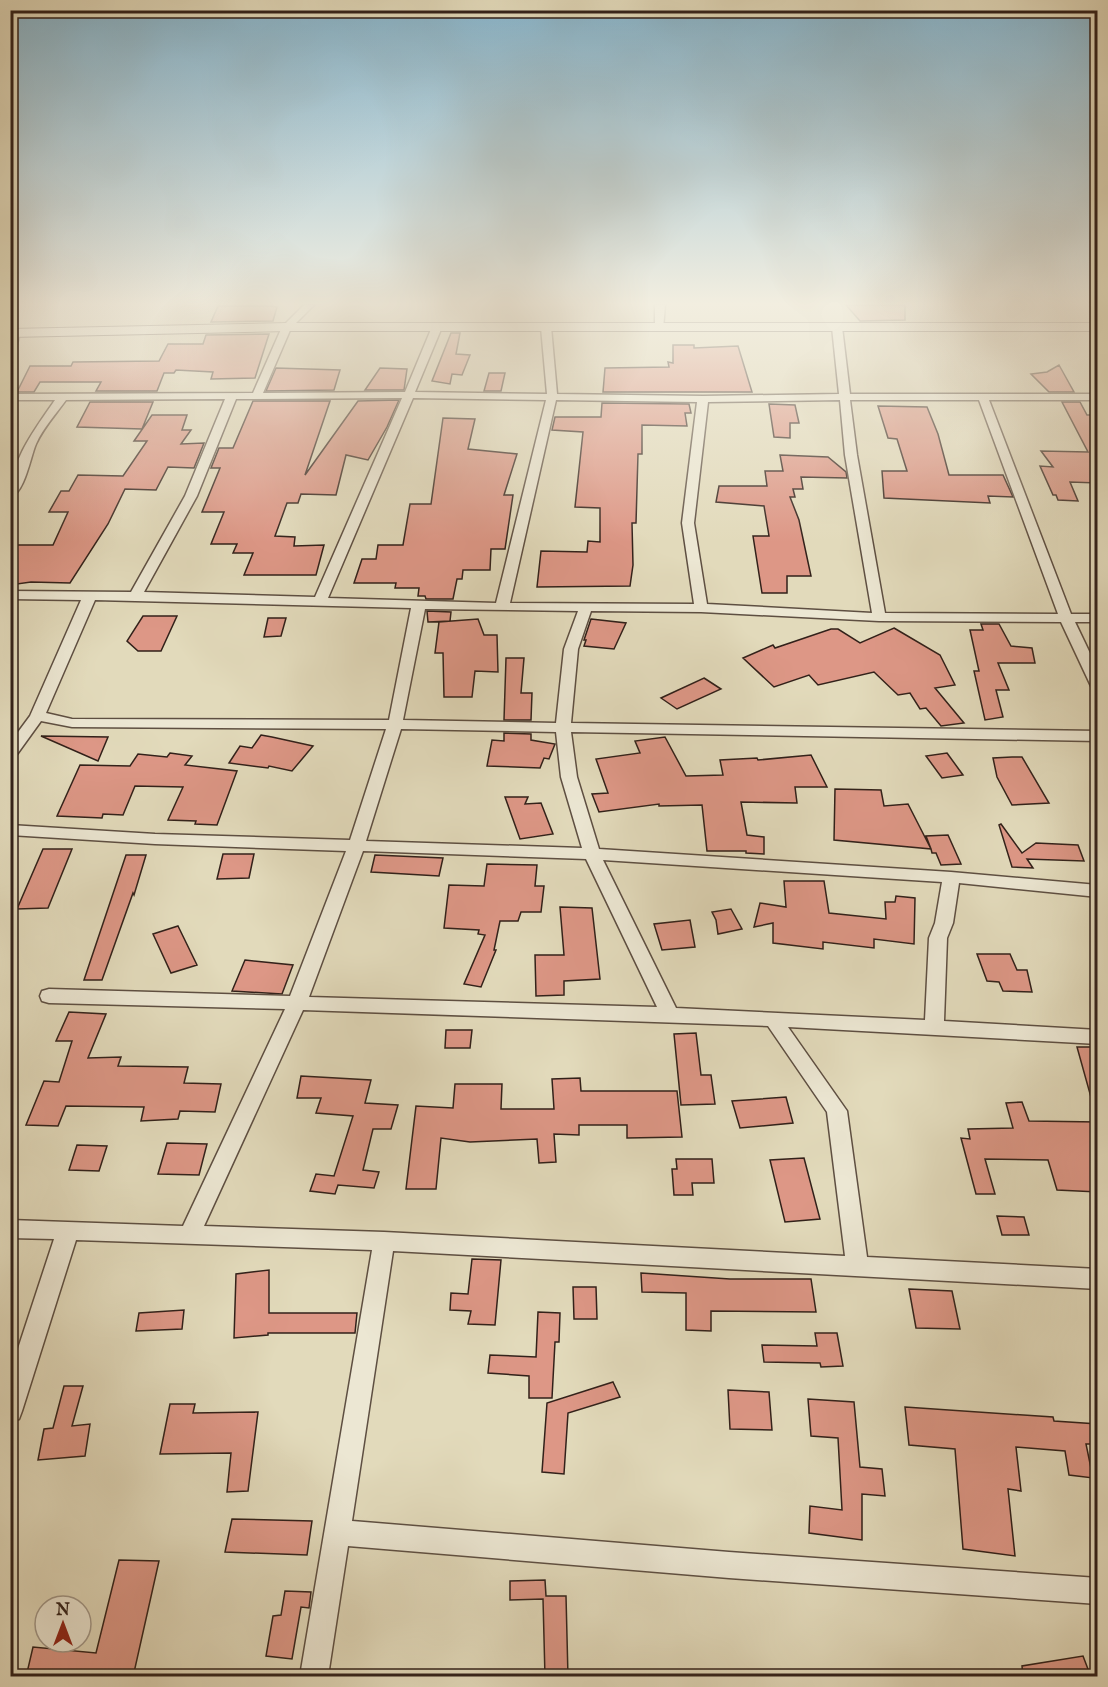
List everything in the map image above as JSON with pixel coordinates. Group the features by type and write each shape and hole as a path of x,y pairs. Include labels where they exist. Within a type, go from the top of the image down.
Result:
{"street":[{"path":"257,395 262,384"},
{"path":"319,603 414,384"},
{"path":"502,607 552,396 551,384"},
{"path":"842,384 851,455 879,617"},
{"path":"135,596 191,496 232,395"},
{"path":"10,397 232,395 703,399 1098,397"},
{"path":"10,495 21,474 32,443 63,396"},
{"path":"983,397 1066,618 1098,686"},
{"path":"701,608 695,563 689,544 688,523 703,399"},
{"path":"10,595 135,596 502,607 701,608 879,617 1098,618"},
{"path":"10,754 37,716 90,595"},
{"path":"189,1235 297,1003 356,847 395,725 418,603"},
{"path":"586,608 571,649 563,727 569,777 592,854 670,1014"},
{"path":"37,716 72,723 563,727 1098,736"},
{"path":"10,830 155,839 592,854 951,877 1098,891"},
{"path":"934,1026 938,938 944,923 951,877"},
{"path":"49,996 670,1014 934,1026 1098,1037"},
{"path":"773,1019 837,1110 857,1266"},
{"path":"10,1229 384,1241 1098,1279"},
{"path":"10,1411 68,1231"},
{"path":"314,1677 384,1241"},
{"path":"336,1532 717,1564 1098,1591"}],"building":[{"path":"21,384 39,384 34,392 17,392"},
{"path":"100,384 160,384 157,391 96,391"},
{"path":"269,384 336,384 334,390 266,391"},
{"path":"369,384 405,384 404,390 365,390"},
{"path":"486,384 503,384 501,391 484,391"},
{"path":"604,384 749,384 752,392 603,392"},
{"path":"1041,384 1069,384 1074,392 1049,392"},
{"path":"399,400 368,460 346,455 336,495 301,494 298,503 287,503 275,536 295,537 294,546 324,545 316,575 244,575 253,553 233,553 237,544 211,544 224,512 202,512 220,468 211,468 219,448 233,448 253,401 330,401 305,475 358,401"},
{"path":"90,402 153,402 142,429 77,427"},
{"path":"1062,402 1080,402 1087,415 1098,415 1098,483 1070,482 1078,501 1058,500 1056,495 1053,495 1040,466 1053,467 1041,451 1088,452"},
{"path":"602,403 689,404 691,413 685,413 687,426 642,425 642,454 638,454 636,523 632,523 633,565 630,586 537,587 541,551 587,552 588,541 600,542 600,508 575,507 583,432 552,430 555,417 601,417"},
{"path":"769,404 795,405 799,423 790,423 790,438 774,437"},
{"path":"878,406 927,407 938,434 949,475 1003,475 1013,497 988,496 990,503 884,498 882,471 907,471 897,439 888,438"},
{"path":"152,415 187,415 182,430 191,430 181,444 204,443 194,468 168,467 156,490 125,489 108,524 70,583 31,582 10,585 10,545 53,545 68,512 49,512 61,491 69,491 78,475 123,476 147,441 134,441"},
{"path":"443,418 475,419 468,449 517,454 504,495 513,495 505,549 491,549 490,570 463,570 462,579 457,579 453,599 426,599 425,596 418,596 419,588 395,588 396,583 354,583 362,559 376,559 378,545 403,545 410,504 431,504"},
{"path":"780,455 828,457 846,472 847,478 801,477 803,489 793,489 795,497 790,497 799,520 811,576 787,576 787,593 762,593 753,536 769,536 764,506 716,502 719,486 767,486 765,471 783,471"},
{"path":"427,611 451,612 450,621 428,622"},
{"path":"143,616 177,616 161,651 138,651 127,641"},
{"path":"268,618 286,618 281,636 264,637"},
{"path":"478,619 484,635 497,635 498,672 475,671 472,697 444,697 443,653 435,653 439,622"},
{"path":"591,619 626,623 614,649 584,646"},
{"path":"981,624 999,624 1011,646 1032,648 1035,663 998,663 1009,690 996,690 1003,717 985,720 974,671 979,671 970,630 983,630"},
{"path":"894,628 940,655 955,685 935,688 964,723 941,726 926,708 920,709 910,693 898,695 874,672 818,685 809,675 774,687 743,658 773,645 775,648 831,629 838,629 860,643"},
{"path":"506,658 524,658 521,693 532,693 531,720 504,720"},
{"path":"704,678 721,689 677,709 661,698"},
{"path":"504,733 531,734 531,740 555,744 549,759 544,758 540,768 487,766 492,740 504,741"},
{"path":"261,735 313,746 292,771 269,766 268,768 229,763 240,746 252,748"},
{"path":"41,736 108,737 98,761"},
{"path":"665,737 686,776 723,775 720,760 757,758 758,760 811,755 827,787 795,787 797,803 741,802 747,835 764,837 764,854 746,853 746,851 707,851 702,805 659,806 659,804 599,812 592,794 608,793 596,759 640,753 635,741"},
{"path":"170,753 192,756 185,765 237,771 217,825 195,824 196,821 168,820 183,787 135,786 123,815 103,814 102,818 57,816 80,765 130,766 138,754 167,757"},
{"path":"947,753 963,775 942,778 926,756"},
{"path":"1022,757 1049,803 1012,805 997,777 993,758"},
{"path":"835,789 881,790 884,806 908,804 931,849 834,840"},
{"path":"505,797 528,797 525,804 541,803 553,834 520,839"},
{"path":"1001,824 1022,853 1036,843 1078,845 1084,861 1027,859 1033,868 1012,867 999,825"},
{"path":"948,835 961,864 941,865 936,853 932,853 926,836"},
{"path":"43,849 72,849 48,908 17,909"},
{"path":"223,854 254,854 249,878 217,879"},
{"path":"126,855 146,855 134,895 133,893 102,980 84,980"},
{"path":"375,855 443,858 439,876 371,872"},
{"path":"487,864 537,865 535,886 544,886 541,912 521,912 518,921 500,921 494,950 496,950 481,987 464,984 485,935 478,934 479,930 444,928 449,885 484,886"},
{"path":"784,881 824,881 829,913 886,919 885,902 895,902 896,896 915,898 914,944 874,939 874,948 823,942 823,949 773,943 773,923 754,927 760,903 786,907"},
{"path":"560,907 592,908 600,979 564,981 564,995 536,996 535,955 564,955"},
{"path":"731,909 742,929 718,934 712,912"},
{"path":"690,920 695,947 662,950 654,924"},
{"path":"178,926 197,965 171,973 153,934"},
{"path":"977,954 1010,954 1017,970 1027,970 1032,992 1003,991 999,982 987,981"},
{"path":"245,960 293,965 282,994 232,991"},
{"path":"69,1012 106,1014 88,1058 121,1057 118,1066 188,1067 184,1083 221,1084 215,1112 180,1111 178,1119 141,1121 144,1107 66,1106 58,1126 26,1125 44,1081 59,1082 72,1041 56,1041"},
{"path":"446,1030 472,1030 470,1048 445,1048"},
{"path":"696,1033 701,1075 711,1075 715,1104 681,1105 674,1034"},
{"path":"1077,1047 1098,1047 1098,1100 1092,1101"},
{"path":"301,1076 371,1080 365,1103 398,1105 391,1129 373,1129 363,1170 379,1172 374,1188 338,1185 335,1194 310,1191 316,1174 334,1176 353,1116 316,1113 321,1098 297,1098"},
{"path":"580,1078 581,1091 677,1091 682,1137 627,1138 627,1125 579,1125 579,1135 554,1134 556,1162 539,1163 537,1139 470,1142 441,1138 436,1189 406,1189 416,1106 453,1108 455,1084 502,1084 501,1109 554,1109 552,1079"},
{"path":"786,1097 793,1123 740,1128 732,1101"},
{"path":"1022,1102 1029,1121 1098,1122 1098,1192 1057,1190 1048,1160 985,1159 995,1194 976,1194 961,1138 970,1139 968,1129 1013,1128 1006,1103"},
{"path":"167,1143 207,1144 199,1175 158,1174"},
{"path":"77,1145 107,1146 99,1171 69,1170"},
{"path":"804,1158 820,1219 785,1222 770,1160"},
{"path":"676,1159 712,1159 714,1183 692,1183 693,1195 674,1195 672,1169 677,1169"},
{"path":"997,1216 1024,1217 1029,1235 1002,1235"},
{"path":"472,1259 501,1260 495,1325 468,1324 471,1311 450,1310 451,1293 468,1294"},
{"path":"269,1270 269,1313 357,1313 355,1333 268,1333 268,1335 234,1338 236,1274"},
{"path":"641,1273 730,1279 811,1279 816,1312 711,1311 711,1331 686,1330 686,1293 642,1292"},
{"path":"573,1287 596,1287 597,1319 574,1319"},
{"path":"909,1289 952,1291 960,1329 916,1328"},
{"path":"184,1310 182,1329 136,1331 139,1313"},
{"path":"538,1312 560,1313 559,1342 555,1342 552,1398 529,1398 529,1376 488,1373 490,1355 536,1357"},
{"path":"815,1333 837,1333 843,1366 821,1367 820,1363 764,1362 762,1345 817,1346"},
{"path":"613,1382 620,1397 568,1413 564,1474 542,1472 547,1403"},
{"path":"64,1386 83,1386 72,1426 90,1424 85,1456 38,1460 44,1429 53,1428"},
{"path":"728,1390 769,1392 772,1430 730,1429"},
{"path":"808,1399 854,1402 860,1467 882,1469 885,1496 862,1494 862,1540 809,1533 810,1506 842,1510 838,1438 811,1436"},
{"path":"170,1404 195,1404 193,1413 258,1412 248,1491 227,1492 231,1453 160,1454"},
{"path":"905,1407 1053,1417 1054,1421 1098,1424 1098,1444 1086,1444 1093,1478 1069,1475 1065,1451 1016,1447 1021,1491 1008,1489 1015,1556 963,1549 955,1449 909,1445"},
{"path":"232,1519 312,1521 307,1555 225,1552"},
{"path":"119,1560 159,1561 133,1677 26,1677 33,1647 33,1654 96,1653"},
{"path":"545,1580 546,1596 566,1596 568,1677 545,1677 543,1599 510,1600 510,1581"},
{"path":"285,1591 311,1592 309,1608 301,1607 292,1659 266,1656 273,1616 281,1615"},
{"path":"1083,1656 1091,1677 1023,1677 1022,1666"}]}
